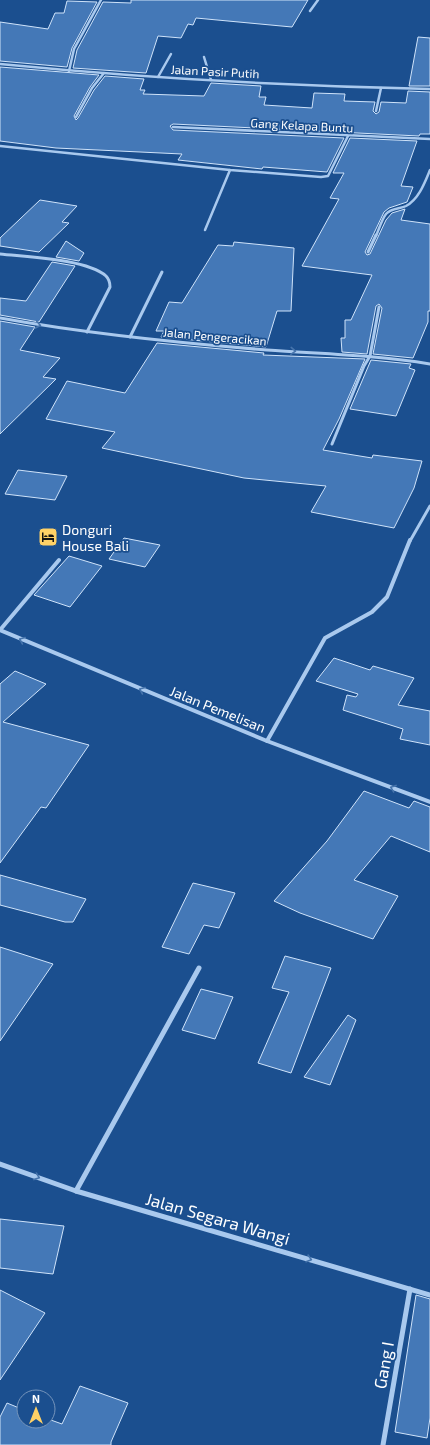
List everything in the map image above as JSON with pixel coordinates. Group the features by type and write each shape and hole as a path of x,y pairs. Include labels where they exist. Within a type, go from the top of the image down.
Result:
{"street":[{"path":"69,71 74,49 101,0"},
{"path":"310,11 318,0"},
{"path":"158,77 171,54"},
{"path":"204,57 211,80"},
{"name":"Jalan Pasir Putih","path":"0,64 104,74 430,90"},
{"path":"76,117 92,88 104,74"},
{"path":"376,110 381,88"},
{"name":"Gang Kelapa Buntu","path":"173,127 430,139"},
{"path":"0,146 230,170 326,177 331,171 348,136"},
{"path":"205,230 230,170"},
{"path":"368,252 386,214 390,211 409,205 424,185 430,170"},
{"path":"0,254 45,259 86,266 94,268 106,276 110,287 87,332"},
{"path":"130,337 162,272"},
{"path":"332,444 364,366 370,356 379,307"},
{"name":"Jalan Pengeracikan","path":"0,318 47,327 130,337 273,350 370,356 430,364"},
{"path":"267,741 325,638 332,632 378,607 387,597 418,526 430,506"},
{"path":"0,630 59,560"},
{"name":"Jalan Pemelisan","path":"0,630 267,741 430,802"},
{"path":"76,1191 199,968"},
{"name":"Jalan Segara Wangi","path":"0,1164 76,1191 430,1295"},
{"name":"Gang I","path":"383,1445 410,1289"}],"building":[{"path":"131,0 308,0 292,27 196,18 193,25 188,24 181,38 158,36 146,73 73,68 77,50 103,2 131,3"},
{"path":"67,1 97,2 72,48 67,67 0,61 0,22 48,29 55,13 64,13"},
{"path":"418,37 430,38 430,86 409,86"},
{"path":"0,67 99,75 90,87 74,116 76,120 94,90 105,76 144,79 140,90 145,90 143,94 204,96 211,83 261,86 259,97 266,97 264,105 312,108 314,93 345,94 344,101 375,102 373,111 376,114 379,112 381,102 406,103 408,91 430,92 430,134 420,134 419,136 173,124 170,126 173,130 344,138 327,172 263,167 262,169 178,160 182,154 56,148 0,141"},
{"path":"350,138 417,141 401,186 413,187 407,202 389,208 384,212 365,252 367,255 370,254 386,220 392,213 405,209 401,220 430,224 430,311 428,311 428,322 413,358 373,354 382,308 379,304 376,306 367,354 342,352 341,338 345,338 345,320 351,320 372,275 302,266 339,199 330,198 344,173 333,173"},
{"path":"40,200 77,206 62,222 69,223 39,252 0,246 0,238"},
{"path":"66,241 84,253 79,261 56,257"},
{"path":"234,242 294,248 291,311 277,311 266,347 161,337 164,331 156,331 169,302 182,303 218,245 233,246"},
{"path":"52,262 75,266 39,322 0,315 0,298 26,301"},
{"path":"0,321 35,327 20,350 60,358 43,377 56,379 0,434"},
{"path":"157,343 264,353 263,355 365,359 339,419 323,450 372,458 373,455 422,461 414,488 394,528 311,512 326,486 244,478 102,448 115,432 46,419 67,381 125,393"},
{"path":"371,360 411,364 409,368 415,370 396,416 350,409"},
{"path":"18,470 67,476 55,500 5,494"},
{"path":"124,538 160,545 145,567 109,559"},
{"path":"69,556 102,566 70,607 34,595"},
{"path":"334,658 370,670 373,666 414,678 398,705 430,711 430,745 400,739 403,729 343,710 347,695 356,697 358,694 316,681"},
{"path":"15,671 46,684 3,722 89,745 46,808 41,807 0,863 0,684"},
{"path":"364,791 409,808 414,801 430,807 430,852 391,836 354,880 398,896 373,939 300,913 274,901 327,841"},
{"path":"0,875 86,899 73,922 65,922 0,905"},
{"path":"193,883 235,893 219,928 204,925 189,954 162,947"},
{"path":"0,947 53,964 0,1041"},
{"path":"285,956 331,968 291,1073 258,1063 289,992 272,988"},
{"path":"201,989 233,997 215,1039 182,1030"},
{"path":"348,1015 356,1020 330,1085 304,1077"},
{"path":"0,1219 64,1226 53,1274 0,1268"},
{"path":"0,1290 45,1313 0,1380"},
{"path":"416,1295 430,1299 430,1418 427,1438 395,1432"},
{"path":"80,1386 128,1403 111,1445 0,1445 0,1417 7,1403 16,1407 16,1429 56,1429 56,1422 62,1424"}],"place":[{"name":"Donguri House Bali","path":"48,537"}]}
